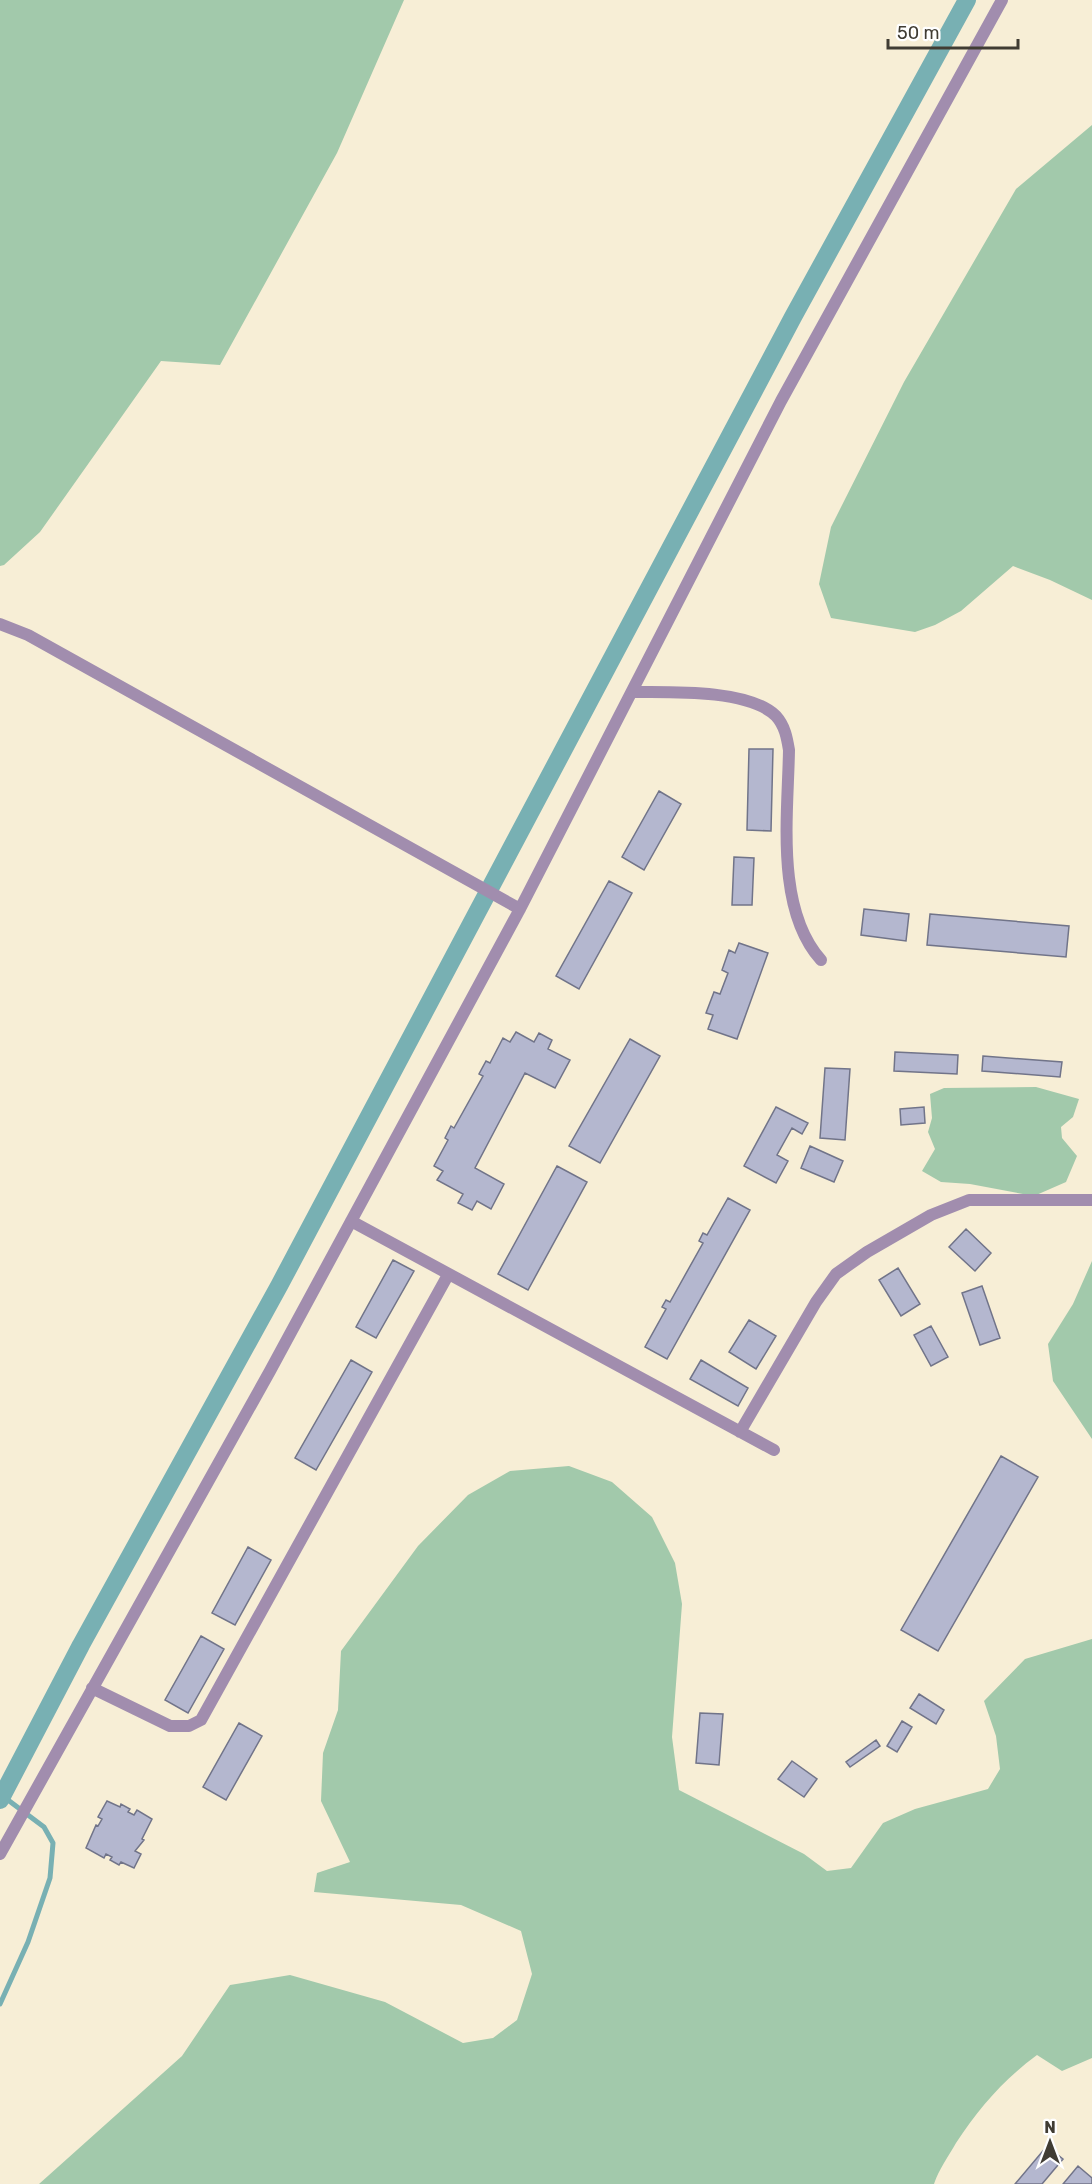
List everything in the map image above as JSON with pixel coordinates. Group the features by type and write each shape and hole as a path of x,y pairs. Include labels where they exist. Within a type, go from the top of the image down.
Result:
{"street":[{"path":"0,1854 270,1371 515,907 632,692 781,401 1002,0"},
{"path":"0,624 28,635 515,907"},
{"path":"632,692 686,693 750,701 764,707 777,717 787,734 789,750 788,860 792,897 803,935 821,960"},
{"path":"740,1432 816,1302 836,1274 867,1252 931,1215 969,1200 1092,1200"},
{"path":"351,1221 774,1450"},
{"path":"92,1688 170,1726 189,1726 201,1720 448,1275"}],"green space":[{"path":"0,0 404,0 337,153 220,365 161,361 40,532 4,565 0,566"},
{"path":"1092,125 1092,600 1013,566 961,611 935,625 915,632 831,618 819,584 831,527 904,382 1016,189"},
{"path":"1036,1087 1079,1099 1073,1117 1061,1127 1062,1138 1077,1156 1066,1182 1034,1196 970,1184 941,1182 922,1171 935,1149 928,1132 932,1118 930,1094 944,1088"},
{"path":"1092,1261 1092,1439 1053,1381 1048,1344 1073,1304"},
{"path":"569,1466 612,1482 652,1517 675,1563 682,1604 672,1737 679,1790 804,1854 827,1871 851,1868 883,1823 915,1809 988,1789 1000,1769 996,1736 984,1701 1025,1659 1092,1639 1092,2058 1062,2071 1037,2055 992,2095 956,2143 934,2184 39,2184 182,2056 230,1985 290,1975 385,2002 463,2043 493,2038 517,2020 532,1974 521,1931 461,1905 314,1892 317,1873 350,1862 321,1801 323,1753 338,1710 341,1651 418,1546 468,1495 510,1471"}],"building":[{"path":"749,749 773,749 771,831 747,830"},
{"path":"659,791 681,804 644,870 622,857"},
{"path":"734,857 754,858 752,905 732,905"},
{"path":"609,881 632,893 579,989 556,976"},
{"path":"864,909 909,914 906,941 861,935"},
{"path":"930,914 1069,926 1066,957 927,945"},
{"path":"739,943 768,953 737,1039 708,1029 713,1015 706,1013 714,992 720,994 728,973 722,970 729,950 735,953"},
{"path":"516,1032 534,1042 539,1033 552,1040 548,1049 570,1060 555,1088 525,1073 475,1168 504,1184 491,1209 477,1201 472,1210 458,1203 463,1194 437,1180 443,1171 434,1166 448,1140 445,1138 451,1126 454,1128 483,1076 479,1074 486,1061 490,1063 503,1038 510,1042"},
{"path":"630,1039 660,1056 600,1163 569,1146"},
{"path":"895,1052 958,1055 957,1074 894,1071"},
{"path":"983,1056 1062,1062 1060,1077 982,1071"},
{"path":"825,1068 850,1069 845,1140 820,1138"},
{"path":"776,1107 808,1123 802,1134 792,1128 777,1155 788,1161 776,1183 744,1166"},
{"path":"924,1107 925,1123 901,1125 900,1109"},
{"path":"810,1146 843,1161 834,1182 801,1168"},
{"path":"557,1166 587,1182 528,1290 498,1274"},
{"path":"728,1198 750,1210 667,1359 645,1347 666,1309 662,1307 666,1300 670,1302 703,1243 699,1241 703,1233 707,1235"},
{"path":"966,1229 991,1253 975,1271 949,1247"},
{"path":"393,1260 414,1271 376,1338 356,1327"},
{"path":"898,1268 920,1304 901,1316 879,1280"},
{"path":"982,1286 1000,1338 980,1345 962,1293"},
{"path":"749,1320 776,1336 756,1369 729,1352"},
{"path":"931,1326 948,1357 931,1366 914,1335"},
{"path":"351,1360 372,1372 316,1470 295,1458"},
{"path":"701,1360 748,1388 738,1406 690,1379"},
{"path":"1001,1456 1038,1477 938,1651 901,1630"},
{"path":"248,1547 271,1560 235,1625 212,1613"},
{"path":"201,1636 224,1649 188,1713 165,1700"},
{"path":"919,1694 944,1710 936,1724 910,1708"},
{"path":"700,1713 723,1714 719,1765 696,1763"},
{"path":"902,1721 912,1727 897,1752 887,1746"},
{"path":"239,1723 262,1736 226,1800 203,1787"},
{"path":"876,1740 880,1746 850,1767 846,1762"},
{"path":"792,1761 817,1779 804,1797 778,1779"},
{"path":"107,1801 120,1807 121,1804 130,1809 128,1812 134,1815 137,1810 152,1819 142,1839 144,1840 135,1851 141,1854 134,1868 121,1862 119,1865 110,1860 112,1857 106,1854 104,1858 86,1848 96,1825 98,1826 102,1819 98,1817"},
{"path":"1047,2146 1063,2159 1042,2184 1015,2184"},
{"path":"1078,2166 1092,2178 1092,2184 1063,2184"}],"waterway":[{"path":"0,1800 81,1645 279,1286 793,317 967,0"},
{"path":"0,1794 44,1827 53,1843 50,1878 28,1942 0,2004"}]}
